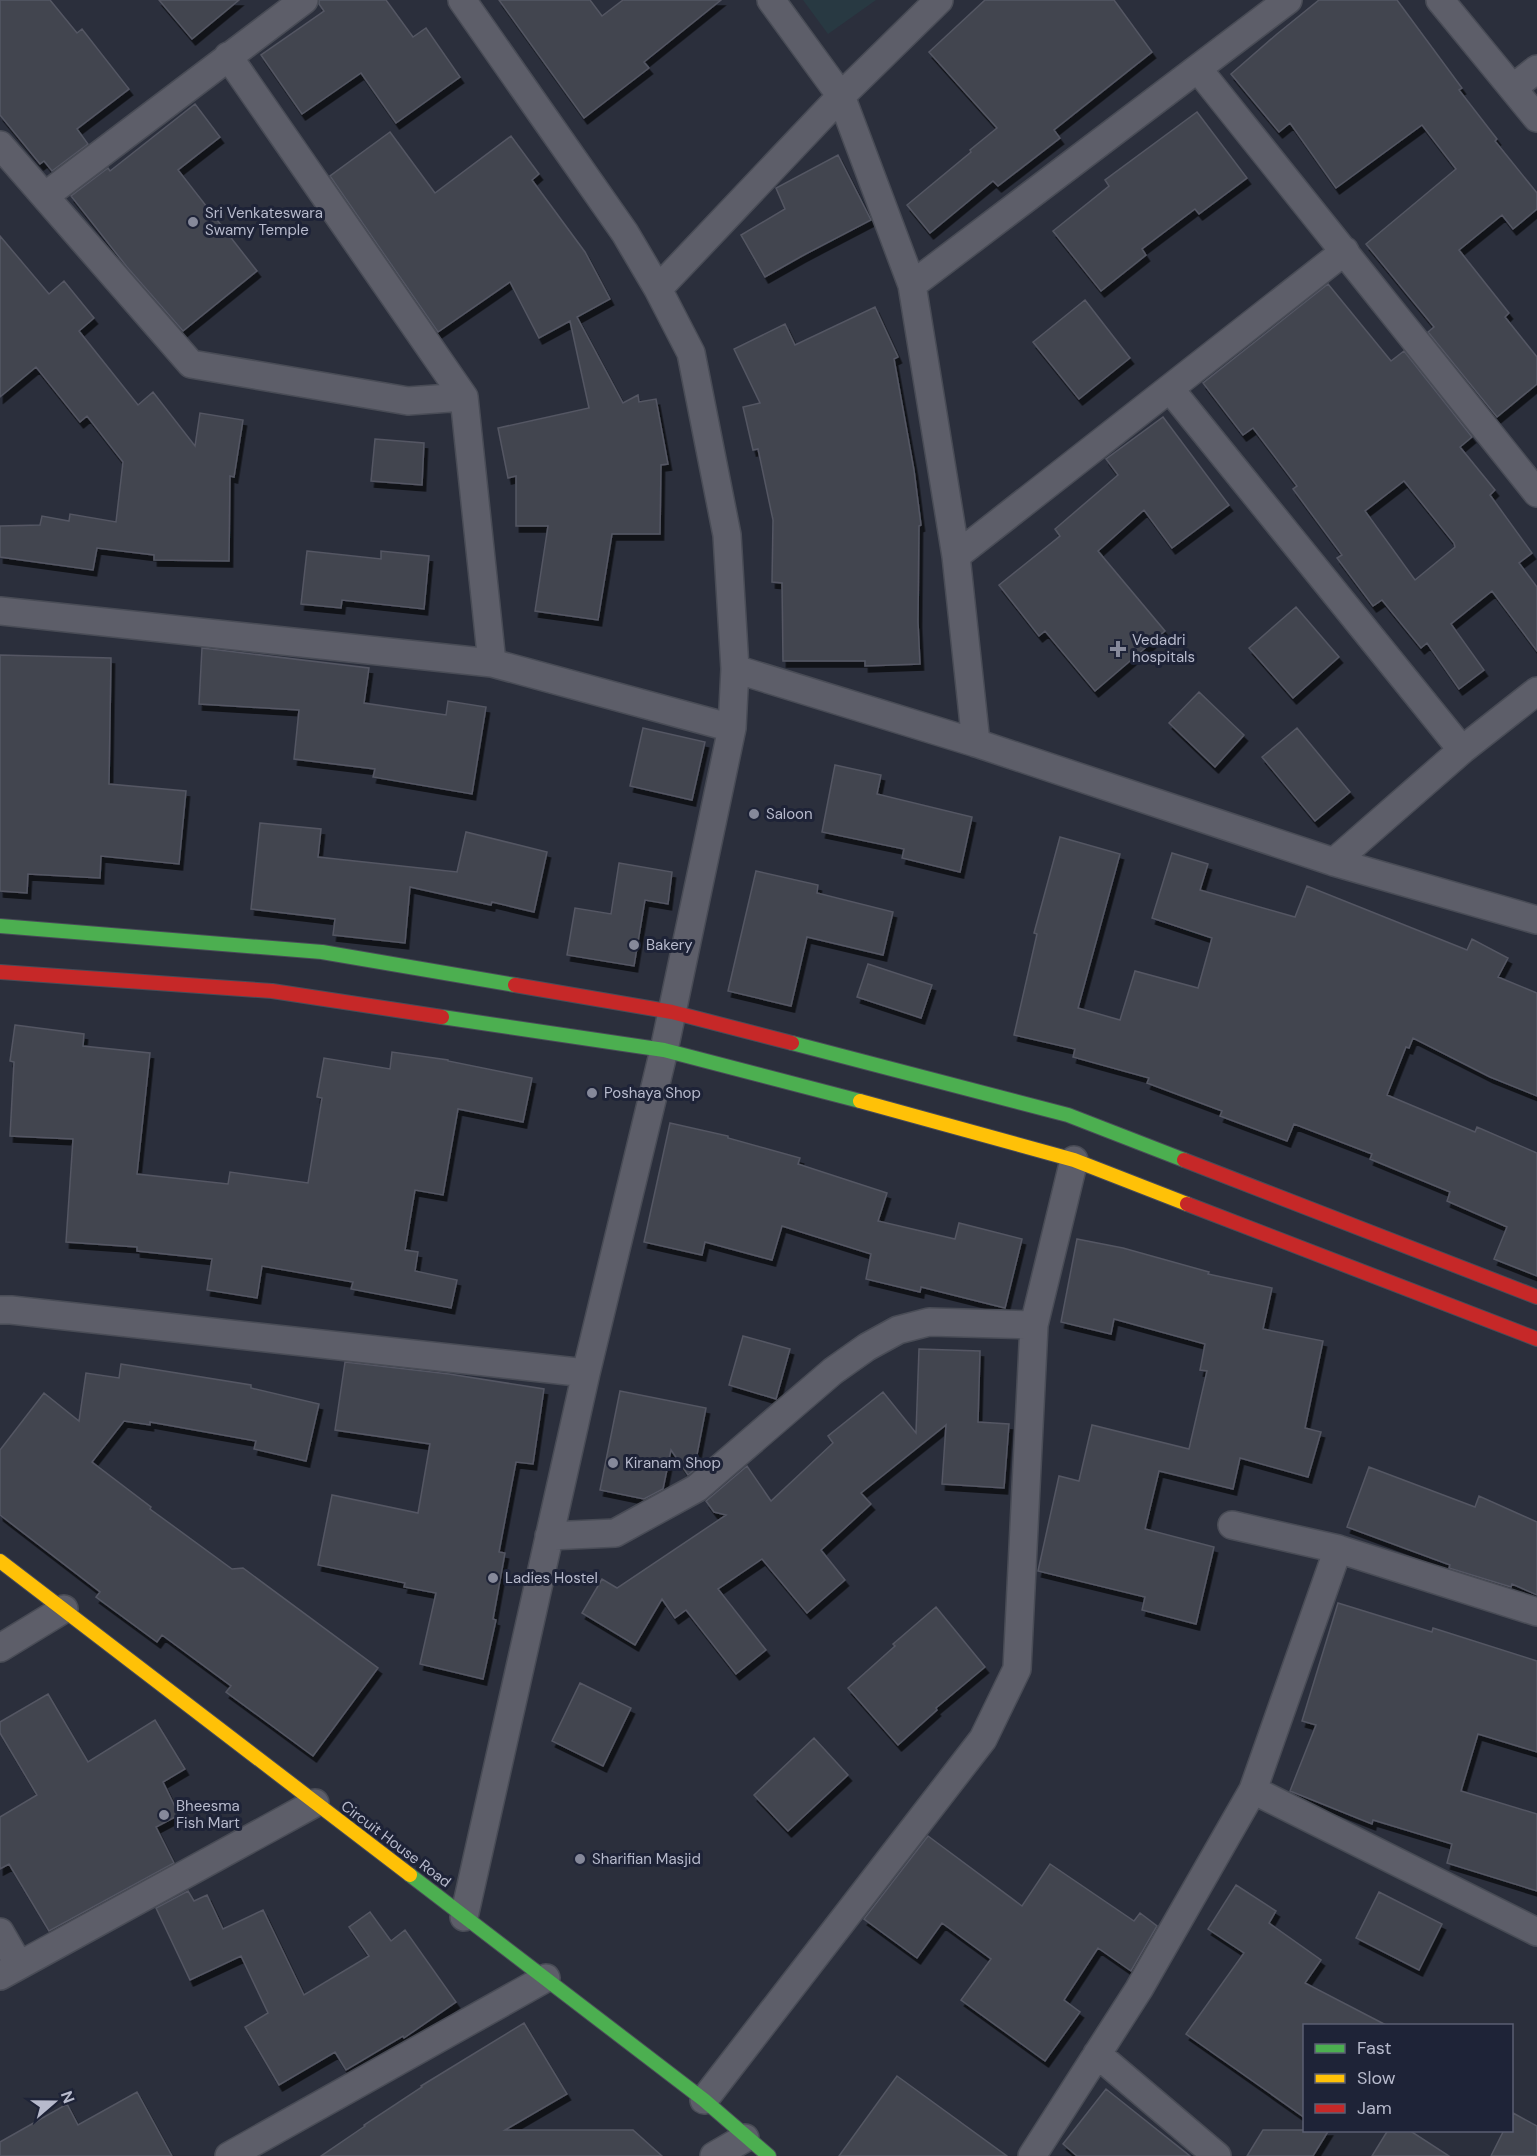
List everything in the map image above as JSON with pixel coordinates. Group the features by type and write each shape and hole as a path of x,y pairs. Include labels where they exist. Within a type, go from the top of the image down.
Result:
{"street":[{"path":"45,196 303,0"},
{"path":"462,0 625,233 658,289 691,353 728,535 735,669 732,728 664,1050 586,1373 464,1917"},
{"path":"771,0 841,96 912,285 956,556 976,742"},
{"path":"658,289 841,96 939,0"},
{"path":"912,285 1288,0"},
{"path":"1440,0 1537,118"},
{"path":"228,56 464,397 492,663"},
{"path":"1198,69 1537,493"},
{"path":"1513,88 1537,69"},
{"path":"0,146 191,364 408,400 464,397"},
{"path":"956,556 1345,251"},
{"path":"1170,389 1462,750"},
{"path":"0,611 492,663 732,728"},
{"path":"735,669 976,742 1335,862 1537,920"},
{"path":"1335,862 1462,750 1537,691"},
{"path":"0,926 322,952 672,1012 1068,1115 1537,1297"},
{"path":"0,972 272,991 664,1050 1074,1160 1537,1339"},
{"path":"704,2100 983,1739 1017,1669 1034,1325 1074,1160"},
{"path":"0,1310 586,1373"},
{"path":"549,1536 615,1533 697,1488 833,1371 867,1347 898,1330 928,1322 1034,1325"},
{"path":"1232,1525 1338,1549 1537,1612"},
{"path":"1032,2156 1139,1989 1253,1790 1338,1549"},
{"name":"Circuit House Road","path":"0,1561 704,2100 769,2156"},
{"path":"0,1648 64,1609"},
{"path":"1253,1790 1537,1932"},
{"path":"0,1932 9,1970 315,1803"},
{"path":"229,2156 546,1978"},
{"path":"1097,2054 1217,2156"},
{"path":"714,2156 746,2138"}],"shaded area":[{"path":"803,0 876,0 828,34"}],"building":[{"path":"0,0 50,0 77,33 82,29 129,89 77,129 88,144 52,171 44,161 40,164 0,115"},
{"path":"159,0 239,0 192,39"},
{"path":"319,0 386,0 413,37 426,28 460,77 396,123 361,73 302,114 261,55 324,11"},
{"path":"499,0 590,0 602,16 623,0 721,0 644,62 649,68 584,118"},
{"path":"985,0 1114,0 1152,52 1054,130 1060,138 998,186 993,181 930,233 907,205 997,128 929,52"},
{"path":"1319,0 1397,0 1462,88 1459,90 1497,139 1495,141 1537,193 1537,209 1513,229 1502,215 1459,250 1509,313 1505,317 1537,357 1537,384 1497,417 1428,332 1434,327 1366,244 1456,169 1422,125 1336,188 1290,123 1279,132 1231,74"},
{"path":"195,104 220,137 178,170 257,271 183,331 127,267 71,196 108,168 110,171"},
{"path":"1197,112 1247,178 1199,214 1195,209 1142,249 1146,255 1101,291 1053,231 1109,186 1105,180"},
{"path":"390,132 435,193 511,136 539,174 532,180 585,252 610,299 577,317 623,403 638,395 639,402 656,399 668,464 661,465 660,534 612,534 598,620 535,611 548,526 516,526 516,476 508,478 498,428 589,408 570,321 539,338 510,282 438,332 330,176"},
{"path":"838,155 871,220 765,277 741,235 785,209 776,188"},
{"path":"0,236 49,294 64,281 94,318 79,331 138,405 153,392 195,446 200,413 243,420 234,477 230,476 229,561 154,560 154,555 97,548 93,570 0,557 0,526 40,525 42,516 69,521 70,514 116,522 123,462 87,416 80,422 36,367 0,397"},
{"path":"1328,284 1391,361 1404,351 1472,437 1460,447 1495,490 1490,495 1532,553 1519,563 1537,587 1537,651 1492,591 1451,624 1484,670 1459,689 1427,643 1421,648 1382,600 1373,606 1337,558 1342,555 1293,489 1297,486 1253,428 1243,435 1203,383","holes":["1404,481 1455,547 1415,580 1365,511"]},
{"path":"1085,300 1130,358 1079,399 1033,342"},
{"path":"875,307 898,357 894,359 914,470 921,525 919,526 918,622 920,664 865,666 865,661 783,661 782,583 772,582 773,520 758,449 753,450 743,407 760,403 734,349 785,324 795,345"},
{"path":"1163,417 1229,505 1172,548 1144,510 1098,551 1165,631 1095,691 1045,631 1039,636 999,585 1060,536 1055,529 1118,475 1106,459"},
{"path":"375,439 424,443 422,485 371,481"},
{"path":"307,551 381,559 381,551 429,556 424,609 342,600 341,608 301,604"},
{"path":"1296,607 1339,657 1293,698 1249,648"},
{"path":"202,648 369,668 364,703 446,715 448,701 486,707 472,794 373,777 375,769 294,759 299,710 199,704"},
{"path":"0,655 111,658 109,784 186,791 179,864 101,856 100,878 28,874 27,893 0,891"},
{"path":"1199,692 1244,735 1215,767 1169,723"},
{"path":"643,728 705,742 692,800 630,786"},
{"path":"1297,728 1350,792 1315,821 1262,757"},
{"path":"835,765 881,775 877,794 972,817 960,872 902,858 904,849 822,832"},
{"path":"260,823 321,829 318,857 457,872 466,832 547,852 534,912 410,887 405,943 333,935 335,919 251,909"},
{"path":"1060,837 1120,854 1078,1008 1120,1020 1135,971 1198,988 1212,938 1152,918 1172,853 1208,864 1200,890 1295,917 1307,886 1467,950 1472,939 1508,958 1498,977 1537,993 1537,1096 1490,1077 1413,1038 1409,1048 1406,1047 1387,1095 1475,1132 1477,1127 1537,1153 1537,1276 1494,1259 1507,1227 1447,1201 1450,1192 1370,1159 1372,1154 1294,1124 1287,1141 1220,1116 1222,1111 1147,1083 1149,1078 1073,1057 1075,1049 1014,1035 1037,934 1034,933"},
{"path":"619,863 672,872 668,904 645,900 634,966 567,955 575,908 611,914"},
{"path":"756,871 818,885 817,893 893,912 883,955 807,937 791,1006 728,991"},
{"path":"868,964 932,985 921,1018 857,997"},
{"path":"15,1025 84,1034 83,1046 150,1053 137,1174 228,1184 230,1172 308,1183 322,1098 317,1097 324,1058 390,1069 392,1052 448,1060 532,1078 523,1122 458,1109 443,1195 415,1190 405,1250 418,1252 415,1271 457,1280 451,1308 351,1289 353,1282 262,1266 257,1298 207,1290 212,1259 137,1251 137,1247 66,1242 73,1139 10,1136 14,1062 10,1061"},
{"path":"670,1123 728,1136 728,1138 800,1158 798,1164 887,1193 878,1221 955,1239 959,1223 1022,1239 1005,1308 921,1287 920,1292 866,1279 871,1254 782,1226 772,1260 705,1242 702,1255 644,1242"},
{"path":"1077,1239 1123,1248 1209,1272 1208,1274 1272,1288 1263,1329 1323,1341 1305,1428 1321,1432 1308,1477 1240,1458 1233,1489 1159,1471 1145,1529 1214,1547 1196,1624 1142,1610 1145,1597 1038,1571 1059,1476 1079,1481 1092,1425 1189,1449 1207,1371 1200,1370 1205,1344 1114,1319 1111,1334 1061,1322"},
{"path":"743,1336 790,1349 776,1399 729,1385"},
{"path":"919,1349 980,1351 978,1422 1009,1424 1004,1488 942,1484 946,1425 861,1493 871,1504 821,1550 845,1580 807,1613 762,1559 718,1589 766,1650 736,1674 686,1610 675,1618 662,1599 635,1645 582,1613 602,1579 617,1588 726,1515 714,1512 706,1501 747,1466 771,1501 833,1443 828,1436 883,1392 916,1433"},
{"path":"345,1362 449,1374 544,1389 533,1464 516,1462 499,1552 505,1553 493,1619 496,1620 483,1679 420,1664 436,1593 404,1587 405,1583 318,1565 332,1495 418,1513 430,1444 335,1430"},
{"path":"121,1364 251,1385 251,1388 319,1404 306,1461 254,1449 256,1441 150,1422 150,1425 124,1421 92,1462 151,1507 150,1509 232,1569 243,1568 378,1668 313,1756 226,1692 231,1686 162,1635 157,1642 96,1597 100,1592 0,1515 0,1450 44,1393 79,1421 86,1373 119,1378"},
{"path":"620,1391 706,1408 694,1470 688,1475 671,1450 663,1489 644,1499 600,1490"},
{"path":"1369,1467 1475,1507 1479,1496 1537,1522 1537,1595 1512,1584 1511,1587 1449,1568 1450,1565 1347,1527"},
{"path":"1338,1603 1432,1632 1433,1628 1537,1661 1537,1752 1478,1734 1461,1791 1537,1814 1537,1891 1447,1863 1452,1844 1373,1820 1372,1824 1290,1791 1316,1725 1302,1721"},
{"path":"936,1607 985,1667 936,1708 937,1710 898,1745 848,1688 895,1646 893,1644"},
{"path":"580,1683 631,1708 603,1766 552,1741"},
{"path":"48,1694 88,1762 155,1720 185,1769 163,1782 179,1815 156,1827 174,1863 49,1931 9,1864 0,1869 0,1817 37,1795 0,1733 0,1722"},
{"path":"814,1738 848,1775 788,1831 754,1795"},
{"path":"928,1836 1022,1906 1050,1864 1134,1921 1140,1913 1157,1926 1131,1971 1098,1948 1064,2000 1080,2012 1045,2061 961,2000 991,1959 942,1923 917,1958 864,1919"},
{"path":"1236,1885 1276,1911 1269,1923 1321,1960 1305,1983 1384,2024 1303,2024 1303,2117 1186,2034 1244,1953 1208,1929"},
{"path":"188,1891 194,1901 207,1895 223,1929 263,1910 304,1995 369,1956 349,1927 370,1912 391,1941 405,1930 456,2002 404,2038 403,2036 346,2070 335,2052 279,2085 245,2027 268,2013 241,1956 190,1980 156,1908"},
{"path":"1379,1892 1442,1924 1419,1970 1356,1938"},
{"path":"524,2023 567,2094 505,2130 633,2130 662,2156 321,2156 421,2086"},
{"path":"897,2076 1007,2156 839,2156"},
{"path":"1106,2089 1190,2156 1077,2156 1063,2144"},
{"path":"137,2092 172,2156 0,2156 0,2142 67,2104 78,2125"},
{"path":"1513,2113 1537,2126 1537,2156 1491,2156 1503,2132 1513,2132"},
{"path":"1263,2130 1328,2132 1313,2156 1247,2156"},
{"path":"1387,2132 1412,2132 1449,2156 1372,2156"}],"traffic: fast":[{"path":"0,926 322,952 515,985"},
{"path":"442,1017 664,1050 860,1101"},
{"path":"792,1043 1068,1115 1184,1160"},
{"path":"410,1875 704,2100 769,2156"}],"traffic: slow":[{"path":"860,1101 1074,1160 1187,1204"},
{"path":"0,1561 410,1875"}],"traffic: jam":[{"path":"0,972 272,991 442,1017"},
{"path":"515,985 672,1012 792,1043"},
{"path":"1184,1160 1537,1297"},
{"path":"1187,1204 1537,1339"}],"place":[{"name":"Sri Venkateswara Swamy Temple","path":"193,222"},
{"name":"Vedadri hospitals","path":"1118,649"},
{"name":"Saloon","path":"754,814"},
{"name":"Bakery","path":"634,945"},
{"name":"Poshaya Shop","path":"592,1093"},
{"name":"Kiranam Shop","path":"613,1463"},
{"name":"Ladies Hostel","path":"493,1578"},
{"name":"Bheesma Fish Mart","path":"164,1815"},
{"name":"Sharifian Masjid","path":"580,1859"}]}
